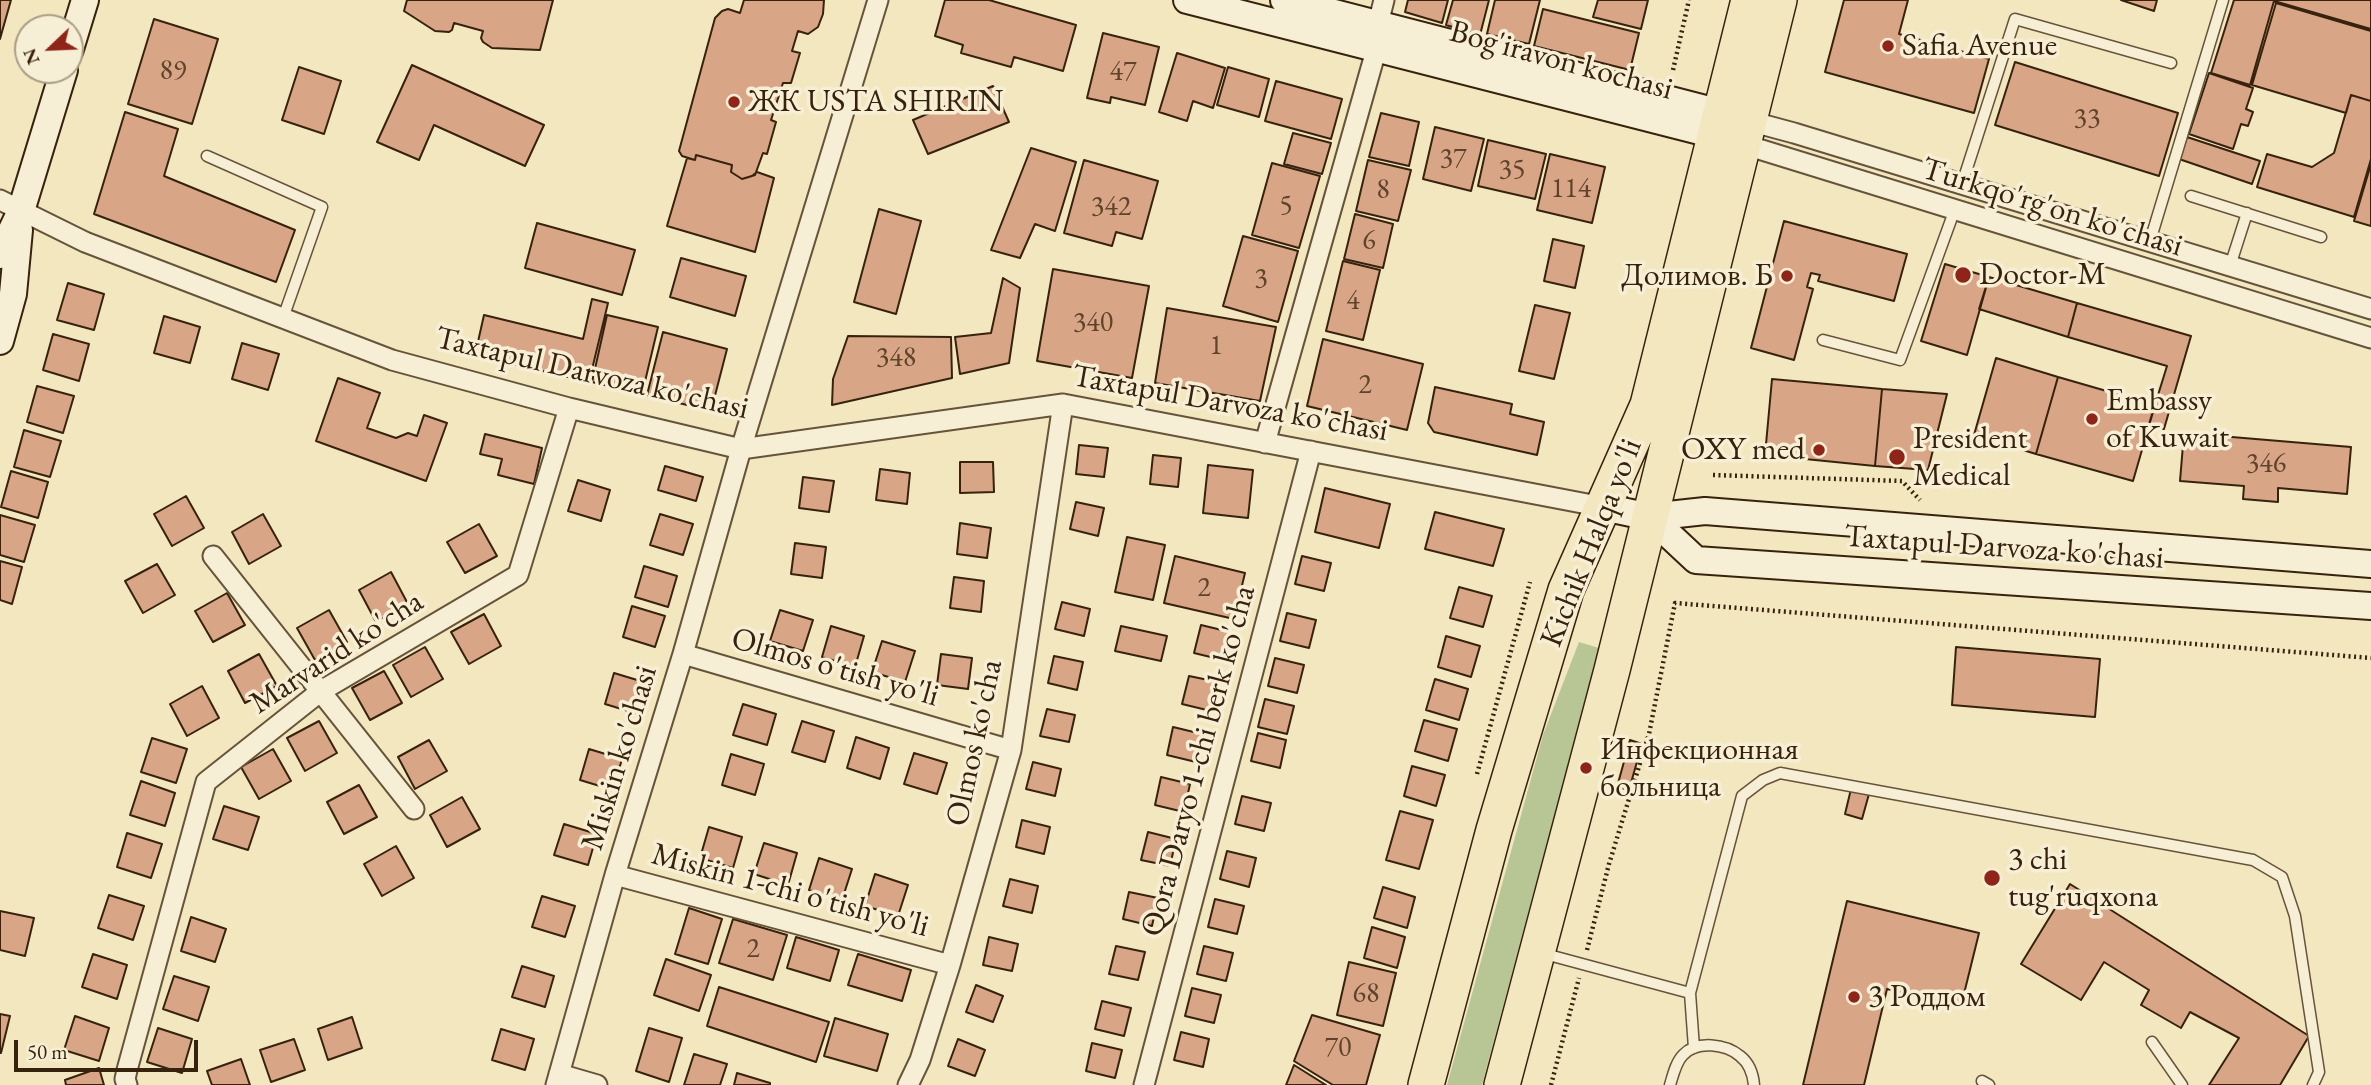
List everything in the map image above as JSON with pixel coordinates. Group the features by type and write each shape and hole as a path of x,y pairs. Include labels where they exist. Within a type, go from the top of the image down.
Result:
{"highway":[{"name":"Kichik Halqa yo'li","path":"1502,1085 1650,517 1732,128 1749,0"},
{"name":"Kichik Halqa yo'li","path":"1426,1085 1494,830 1566,590 1648,405 1732,128 1779,0"}],"main road":[{"name":"Bog'iravon kochasi","path":"1187,0 1380,24"},
{"name":"Bog'iravon kochasi","path":"1284,0 1380,24 1732,128"},
{"path":"0,255 10,206 58,84"},
{"path":"0,341 13,294 10,206"},
{"name":"Taxtapul Darvoza ko'chasi","path":"1603,507 1650,517 1705,511 2371,564"},
{"name":"Taxtapul Darvoza ko'chasi","path":"1650,517 1696,560 2371,607"}],"street":[{"name":"Miskin ko'chasi","path":"558,1079 741,449 878,0"},
{"path":"1265,443 1380,24"},
{"name":"Turkqo'rg'on ko'chasi","path":"1732,128 1962,184 2371,309"},
{"name":"Turkqo'rg'on ko'chasi","path":"1732,128 1955,208 2371,338"},
{"name":"Taxtapul Darvoza ko'chasi","path":"10,206 85,242 392,360 569,408 741,449 1063,404 1603,507"},
{"name":"Olmos ko'cha","path":"908,1085 920,1060 950,965 1011,750 1063,404"},
{"name":"Marvarid ko'cha","path":"127,1085 127,1069 206,782 321,691 517,575 569,408"},
{"name":"Qora Daryo 1-chi berk ko'cha","path":"1144,1085 1311,451"},
{"path":"213,556 414,809"},
{"name":"Olmos o'tish yo'li","path":"683,654 1011,750"},
{"name":"Miskin 1-chi o'tish yo'li","path":"615,876 950,965"},
{"path":"558,1079 597,1085"}],"lane":[{"path":"2150,242 2224,0"},
{"path":"1962,184 2015,19 2171,63"},
{"path":"207,156 322,207 283,318"},
{"path":"2192,196 2321,237"},
{"path":"1823,340 1900,360 1955,208"},
{"path":"2230,266 2247,213"},
{"path":"1694,1048 1690,993 1742,796 1763,780 1780,773 2253,860 2283,877 2295,916 2309,998 2319,1072 2313,1085"},
{"path":"1537,952 1690,993"},
{"path":"2152,1042 2182,1085"},
{"path":"1670,1085 1683,1054 1709,1045 1738,1054 1747,1064 1754,1085"}],"path":[{"path":"1673,70 1689,0"},
{"path":"1551,1085 1609,864 1649,734 1675,603 2371,658"}],"green space":[{"path":"1579,642 1599,648 1482,1085 1447,1085 1543,735"}],"building":[{"path":"0,0 11,0 0,39"},
{"path":"407,0 553,0 540,50 492,48 483,42 483,31 454,23 449,32 435,31 404,11"},
{"name":"ЖК USTA SHIRIN","path":"744,0 824,0 818,27 808,34 798,31 792,51 800,53 791,83 783,83 771,120 776,122 767,154 763,153 755,175 742,179 731,172 732,165 696,155 695,160 682,156 679,151 715,18 728,9 740,13"},
{"path":"945,0 989,0 1076,25 1063,71 1014,57 1011,67 961,53 963,45 935,36"},
{"path":"1408,0 1448,0 1442,23 1405,12"},
{"path":"1453,0 1489,0 1480,35 1446,25"},
{"path":"1495,0 1540,0 1529,44 1487,34"},
{"path":"1598,0 1648,0 1641,29 1593,17"},
{"name":"Safia Avenue","path":"1844,0 1908,0 1899,34 1989,59 1974,113 1825,72"},
{"path":"2121,0 2157,0 2154,11"},
{"path":"2234,0 2371,0 2371,29 2274,1 2250,85 2211,73"},
{"path":"2276,3 2371,31 2371,101 2351,95 2346,113 2252,85"},
{"path":"1543,9 1639,33 1630,70 1534,46"},
{"path":"154,19 218,39 192,124 128,104"},
{"path":"1103,33 1159,47 1145,105 1111,97 1110,103 1087,98"},
{"path":"1177,53 1225,68 1213,108 1193,101 1187,121 1159,112"},
{"path":"2015,62 2178,113 2159,176 1995,125"},
{"path":"412,65 544,125 525,166 434,125 419,160 377,142"},
{"path":"299,67 341,81 324,134 282,120"},
{"path":"1228,67 1269,79 1259,117 1217,105"},
{"path":"2209,73 2253,88 2246,109 2253,112 2248,126 2241,124 2233,149 2189,134"},
{"path":"1276,81 1342,99 1331,139 1265,121"},
{"path":"993,86 1009,122 928,154 913,120"},
{"path":"2351,95 2371,101 2371,159 2354,217 2257,187 2267,154 2312,167 2334,153"},
{"path":"125,112 178,129 164,176 295,230 276,282 94,214"},
{"path":"1381,113 1419,122 1409,166 1369,157"},
{"path":"1435,127 1484,139 1471,191 1423,179"},
{"path":"1293,133 1331,143 1322,174 1284,164"},
{"path":"2187,137 2260,161 2252,184 2179,159"},
{"path":"1488,140 1546,154 1535,199 1478,186"},
{"path":"1031,148 1076,162 1055,231 1035,224 1020,258 991,250"},
{"path":"1550,154 1605,167 1592,223 1537,210"},
{"path":"696,155 732,165 731,172 742,179 757,172 774,178 755,252 667,226 687,158 695,160"},
{"path":"1084,160 1158,181 1142,239 1116,232 1112,246 1064,233"},
{"path":"1368,160 1411,170 1398,221 1356,211"},
{"path":"1272,163 1320,176 1299,248 1252,235"},
{"path":"2371,164 2371,226 2354,221"},
{"path":"879,209 921,221 896,314 854,302"},
{"path":"1355,214 1393,224 1383,268 1344,259"},
{"path":"1784,221 1907,254 1894,301 1818,281 1820,275 1811,273 1807,287 1813,289 1794,360 1751,348"},
{"path":"537,223 635,250 622,295 525,268"},
{"path":"1243,236 1298,251 1278,322 1223,306"},
{"path":"1553,239 1584,246 1575,288 1544,281"},
{"path":"681,258 746,276 735,316 670,297"},
{"path":"1343,261 1380,270 1363,340 1326,331"},
{"path":"1945,264 1989,277 1967,355 1921,341"},
{"path":"1053,269 1149,286 1132,378 1037,361"},
{"path":"1989,277 2077,303 2068,337 1979,309"},
{"path":"1003,278 1020,288 1009,363 960,374 955,337 991,333"},
{"path":"68,283 104,294 94,330 57,320"},
{"path":"592,299 608,303 589,382 475,355 484,315 583,339"},
{"path":"2077,303 2191,336 2164,429 2149,424 2167,366 2068,337"},
{"path":"1535,305 1570,313 1554,379 1519,371"},
{"path":"1167,308 1276,327 1260,401 1155,383"},
{"path":"607,315 658,327 642,394 592,382"},
{"path":"164,316 200,327 190,363 154,353"},
{"path":"663,332 727,349 711,411 647,395"},
{"path":"53,334 89,344 79,381 43,370"},
{"path":"848,336 951,337 952,378 832,405 833,379"},
{"path":"1323,339 1423,364 1407,430 1307,406"},
{"path":"242,343 279,354 268,390 232,379"},
{"path":"1996,358 2058,377 2036,454 1974,435"},
{"path":"2058,377 2155,405 2133,481 2036,454"},
{"path":"338,378 380,393 367,428 396,438 408,433 417,436 424,415 447,423 426,481 316,441"},
{"path":"1772,379 1882,389 1875,466 1765,455"},
{"path":"37,386 74,396 63,433 27,422"},
{"path":"1435,387 1512,404 1510,414 1544,422 1537,455 1434,432 1428,423"},
{"path":"1882,389 1947,394 1928,470 1875,466"},
{"path":"24,430 61,441 50,477 14,467"},
{"path":"2184,433 2351,447 2347,494 2278,488 2278,502 2243,499 2244,486 2180,481"},
{"path":"485,434 542,448 534,484 498,475 502,459 480,454"},
{"path":"1079,445 1108,448 1104,477 1076,474"},
{"path":"1153,455 1181,458 1178,487 1150,484"},
{"path":"960,462 993,462 994,492 960,493"},
{"path":"1208,465 1253,470 1248,518 1203,513"},
{"path":"665,466 703,477 696,501 658,490"},
{"path":"880,469 910,473 907,504 876,500"},
{"path":"11,471 48,482 38,518 1,507"},
{"path":"803,477 834,481 829,512 799,508"},
{"path":"578,480 610,490 601,521 568,511"},
{"path":"1325,488 1390,504 1379,548 1315,532"},
{"path":"186,496 204,528 172,546 154,514"},
{"path":"1076,502 1104,508 1098,536 1070,529"},
{"path":"1435,512 1504,529 1493,566 1425,549"},
{"path":"263,514 281,546 249,564 232,532"},
{"path":"660,514 693,524 683,555 650,545"},
{"path":"0,515 35,525 24,562 0,555"},
{"path":"960,523 991,528 987,558 957,554"},
{"path":"479,524 497,556 465,573 447,542"},
{"path":"1127,537 1165,545 1153,600 1115,592"},
{"path":"795,543 826,547 822,578 791,574"},
{"path":"1175,556 1245,573 1234,619 1164,603"},
{"path":"1302,556 1331,563 1324,591 1295,584"},
{"path":"0,561 22,567 12,604 0,600"},
{"path":"157,564 175,595 143,613 125,581"},
{"path":"644,566 677,576 668,607 635,597"},
{"path":"391,572 408,604 376,622 359,590"},
{"path":"954,577 984,581 981,612 950,608"},
{"path":"1459,587 1492,596 1483,627 1450,618"},
{"path":"227,593 245,625 213,642 195,611"},
{"path":"1062,602 1090,609 1084,636 1055,629"},
{"path":"632,606 665,616 655,647 623,637"},
{"path":"329,610 347,642 315,660 297,628"},
{"path":"780,610 813,620 803,651 770,641"},
{"path":"1287,613 1316,620 1309,648 1280,641"},
{"path":"484,614 501,646 469,664 451,632"},
{"path":"1201,625 1230,632 1223,660 1194,653"},
{"path":"831,626 864,636 855,667 822,657"},
{"path":"1121,626 1167,636 1161,661 1115,651"},
{"path":"1446,636 1480,646 1471,677 1438,667"},
{"path":"882,641 915,651 905,682 872,672"},
{"path":"425,647 443,679 411,697 393,665"},
{"path":"1956,647 2100,659 2095,717 1952,705"},
{"path":"259,654 277,686 245,703 228,671"},
{"path":"941,654 972,658 968,689 937,685"},
{"path":"1054,656 1083,662 1077,690 1048,683"},
{"path":"1275,658 1304,665 1297,693 1268,686"},
{"path":"384,671 402,703 370,720 352,688"},
{"path":"614,673 647,683 638,714 605,704"},
{"path":"1189,676 1218,682 1211,711 1182,704"},
{"path":"1435,679 1468,689 1459,720 1426,710"},
{"path":"202,686 219,718 187,736 170,704"},
{"path":"1265,699 1294,706 1287,734 1258,727"},
{"path":"743,704 776,714 767,745 733,735"},
{"path":"1047,709 1075,715 1069,742 1040,736"},
{"path":"1424,720 1457,729 1448,761 1415,751"},
{"path":"319,721 337,753 305,771 287,738"},
{"path":"802,721 834,731 825,762 792,752"},
{"path":"1173,727 1202,734 1196,762 1167,755"},
{"path":"1258,733 1286,740 1280,768 1251,761"},
{"path":"856,737 889,748 880,779 847,768"},
{"path":"152,738 187,749 176,783 141,772"},
{"path":"429,740 447,771 415,789 398,757"},
{"path":"1630,740 1642,744 1629,790 1617,787"},
{"path":"273,749 291,781 259,799 241,767"},
{"path":"589,749 622,759 613,790 580,780"},
{"path":"914,753 947,763 937,794 904,784"},
{"path":"731,754 764,764 755,795 722,785"},
{"path":"1033,762 1061,769 1055,796 1026,789"},
{"path":"1412,766 1445,775 1436,806 1404,796"},
{"path":"1161,777 1190,784 1184,812 1155,805"},
{"path":"141,781 175,793 165,826 130,815"},
{"path":"359,785 377,817 344,834 327,802"},
{"path":"1851,789 1869,794 1862,819 1845,814"},
{"path":"1242,796 1271,803 1264,831 1235,824"},
{"path":"462,797 480,829 447,847 430,815"},
{"path":"224,806 259,817 248,850 213,839"},
{"path":"1400,811 1433,820 1419,869 1386,860"},
{"path":"1022,820 1050,827 1044,854 1016,847"},
{"path":"564,824 597,834 588,865 554,855"},
{"path":"709,827 742,837 733,868 700,858"},
{"path":"1148,832 1176,839 1170,866 1141,860"},
{"path":"127,833 162,844 151,878 117,867"},
{"path":"764,843 797,853 788,885 754,874"},
{"path":"396,846 414,878 382,896 364,864"},
{"path":"1227,851 1256,858 1249,887 1220,879"},
{"path":"819,858 852,869 842,900 809,890"},
{"path":"875,874 908,885 898,916 865,906"},
{"path":"1010,879 1038,886 1032,913 1003,906"},
{"path":"2070,884 2309,1036 2280,1085 2209,1085 2239,1038 2190,1012 2181,1028 2141,1005 2149,990 2104,962 2081,1000 2021,964"},
{"path":"1383,887 1415,897 1407,928 1374,918"},
{"path":"1129,892 1158,898 1152,926 1123,919"},
{"path":"109,895 144,906 133,940 98,928"},
{"path":"542,896 575,906 565,937 532,927"},
{"path":"1215,899 1244,906 1237,934 1208,927"},
{"name":"3 Роддом","path":"1847,901 1979,933 1961,1006 1887,989 1864,1085 1803,1085"},
{"path":"689,908 722,919 708,964 675,954"},
{"path":"0,911 34,918 25,956 0,950"},
{"path":"191,917 226,929 215,962 181,951"},
{"path":"733,919 787,935 773,980 719,963"},
{"path":"1372,927 1405,937 1397,968 1364,958"},
{"path":"796,937 839,950 830,981 787,968"},
{"path":"989,937 1018,944 1012,971 983,965"},
{"path":"1116,946 1145,952 1138,980 1109,974"},
{"path":"1204,946 1233,953 1226,981 1197,974"},
{"path":"93,954 127,965 117,999 82,987"},
{"path":"858,954 911,970 902,1001 848,985"},
{"path":"666,959 711,975 699,1011 654,995"},
{"path":"1349,962 1396,973 1383,1026 1337,1015"},
{"path":"522,966 554,976 545,1007 512,997"},
{"path":"174,976 209,987 198,1021 163,1009"},
{"path":"976,985 1003,996 993,1022 966,1012"},
{"path":"719,987 829,1022 816,1062 707,1026"},
{"path":"1192,988 1221,995 1214,1023 1185,1016"},
{"path":"1102,1001 1131,1008 1124,1036 1095,1029"},
{"path":"0,1014 10,1016 1,1053 0,1053"},
{"path":"1312,1015 1380,1035 1366,1085 1333,1085 1294,1061"},
{"path":"75,1016 109,1028 99,1061 64,1050"},
{"path":"352,1017 362,1048 328,1060 318,1029"},
{"path":"835,1018 888,1034 877,1071 824,1056"},
{"path":"158,1028 192,1039 182,1073 147,1062"},
{"path":"649,1028 682,1038 669,1082 636,1071"},
{"path":"501,1029 534,1039 525,1070 492,1060"},
{"path":"1181,1032 1209,1039 1203,1067 1174,1060"},
{"path":"294,1039 305,1070 271,1082 260,1050"},
{"path":"958,1039 985,1050 975,1076 948,1066"},
{"path":"1092,1043 1122,1050 1115,1078 1086,1071"},
{"path":"694,1054 727,1064 720,1085 684,1085"},
{"path":"241,1059 250,1085 212,1085 207,1071"},
{"path":"1294,1065 1326,1085 1286,1085"},
{"path":"99,1068 104,1085 66,1085 65,1080"},
{"path":"737,1073 770,1083 770,1085 734,1085"}],"place":[{"name":"Safia Avenue","path":"1888,46"},
{"name":"ЖК USTA SHIRIN","path":"734,102"},
{"name":"Doctor-M","path":"1963,275"},
{"name":"Долимов. Б","path":"1787,276"},
{"name":"Embassy of Kuwait","path":"2092,419"},
{"name":"OXY med","path":"1819,450"},
{"name":"President Medical","path":"1897,457"},
{"name":"Инфекционная больница","path":"1586,768"},
{"name":"3 chi tug'ruqxona","path":"1992,878"},
{"name":"3 Роддом","path":"1854,997"}]}
